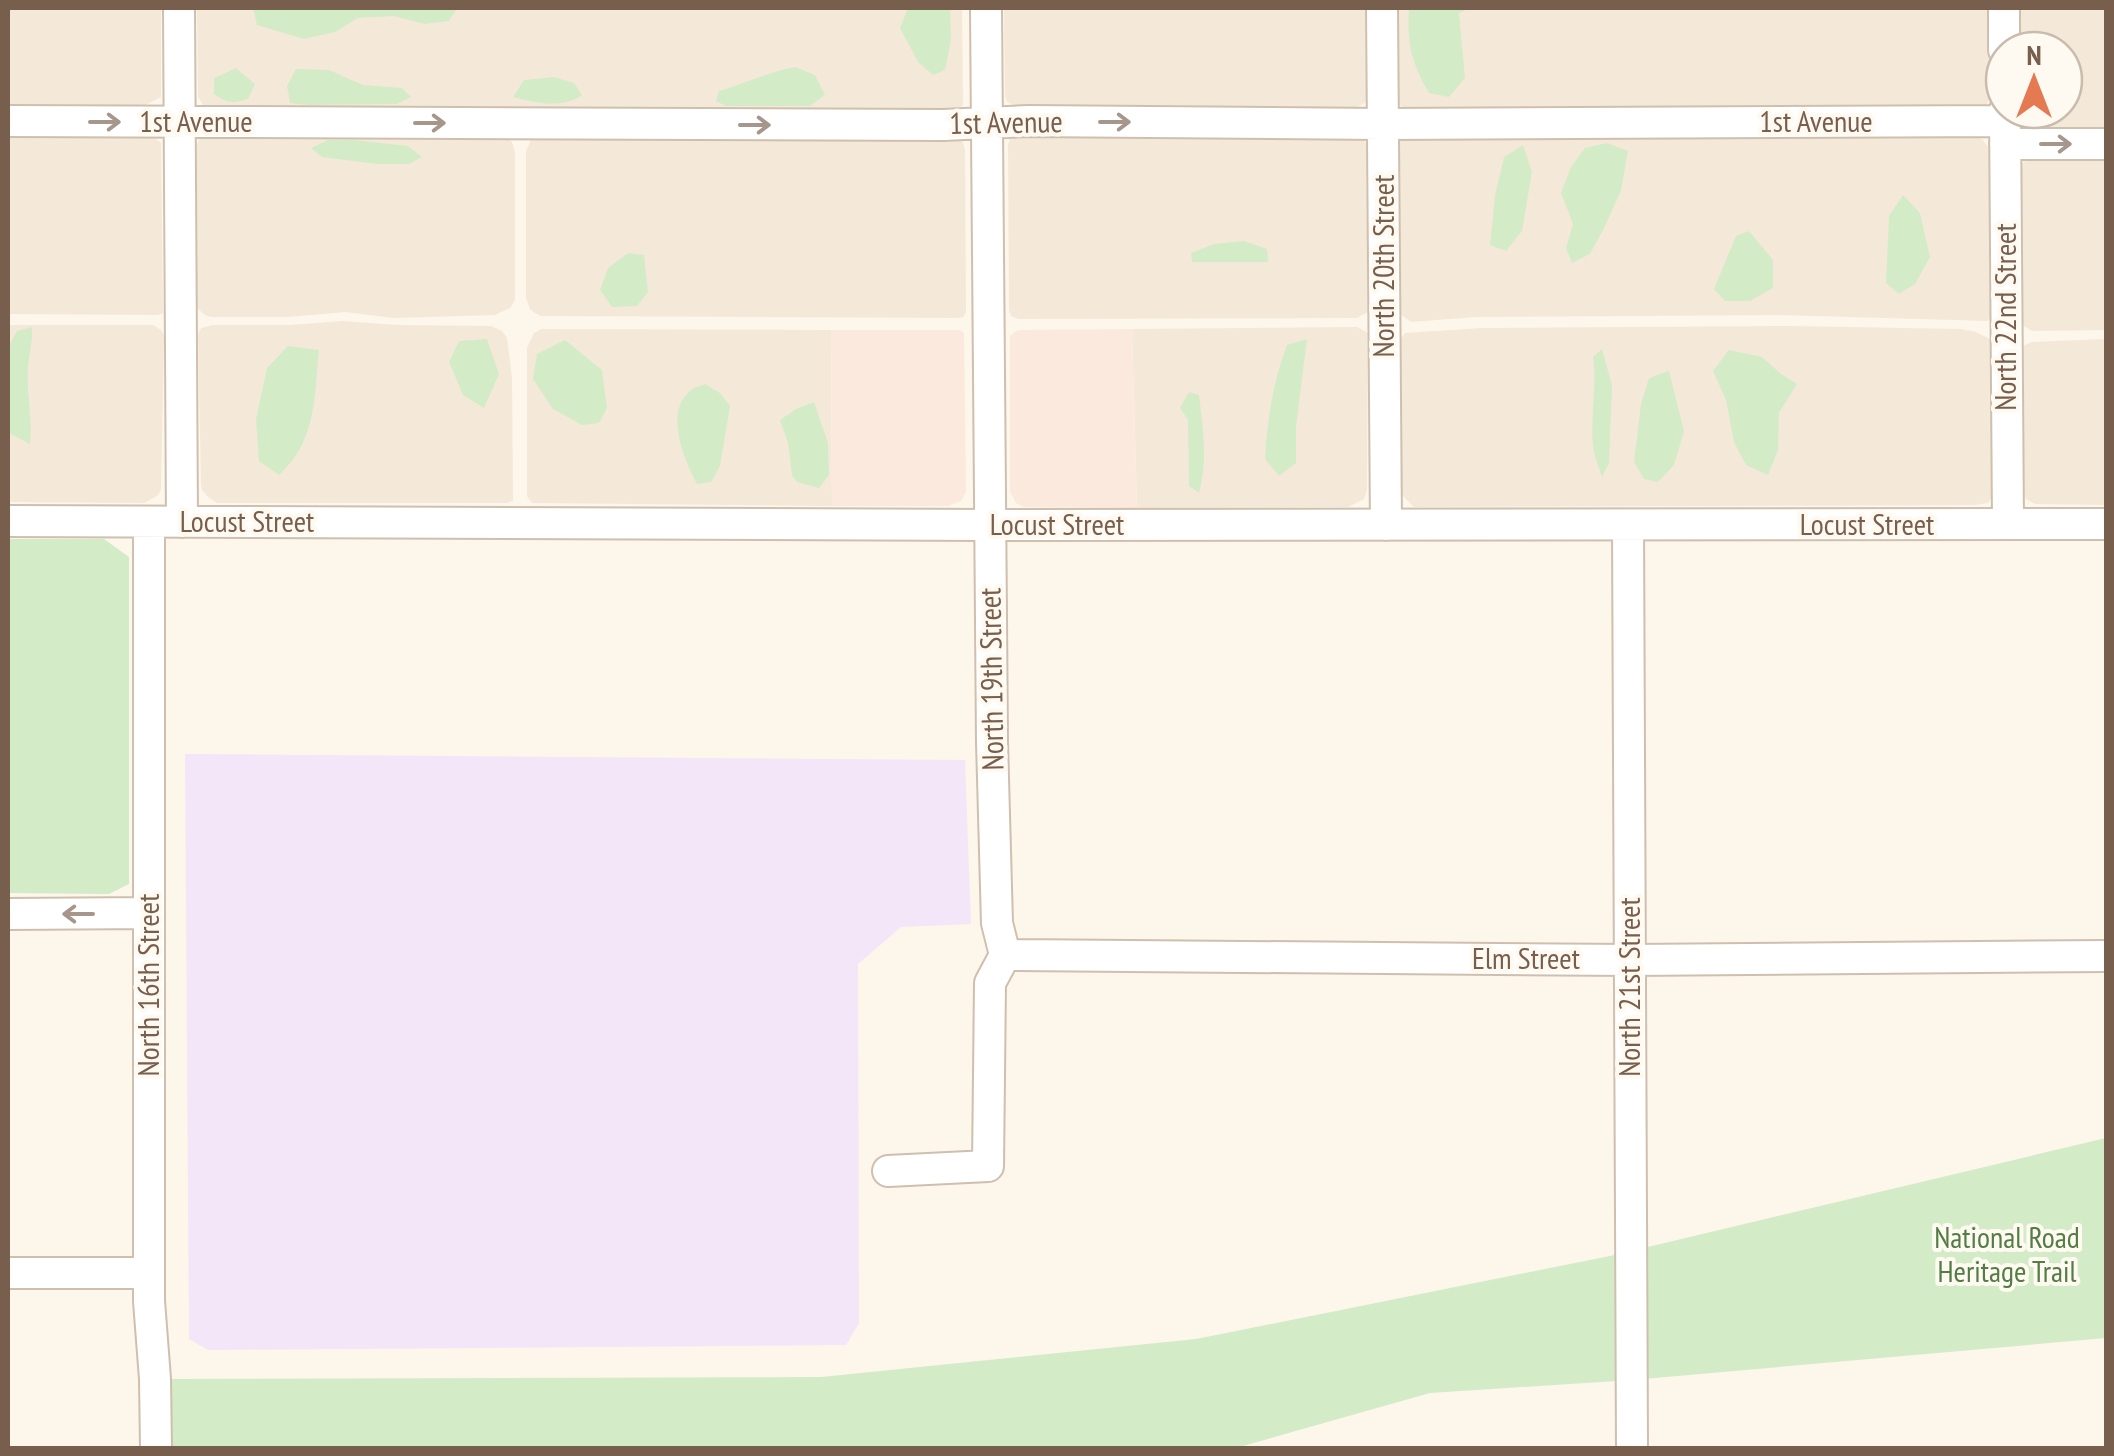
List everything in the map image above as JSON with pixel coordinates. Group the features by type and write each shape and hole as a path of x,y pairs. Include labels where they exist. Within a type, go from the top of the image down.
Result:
{"street":[{"path":"179,8 182,522"},
{"name":"North 19th Street","path":"888,1171 988,1166 990,983 1005,955 996,923 986,8"},
{"name":"North 20th Street","path":"1382,8 1386,525"},
{"name":"1st Avenue","path":"8,121 1984,125"},
{"name":"North 22nd Street","path":"2005,130 2008,524"},
{"name":"1st Avenue","path":"2032,130 2106,144"},
{"name":"Locust Street","path":"8,521 2106,524"},
{"name":"North 16th Street","path":"148,522 148,1301 156,1448"},
{"name":"North 21st Street","path":"1628,525 1632,1448"},
{"path":"8,914 148,913"},
{"name":"Elm Street","path":"1005,955 1631,960 2106,956"},
{"path":"8,1272 148,1273"}],"shaded area":[{"path":"8,8 161,8 161,97 139,108 8,108"},
{"path":"197,8 962,8 963,105 953,110 205,108 198,97"},
{"path":"1004,8 1365,8 1366,102 1356,108 1014,105 1005,96"},
{"path":"1396,8 1988,8 1988,30 1984,30 1984,104 1403,108 1397,102"},
{"path":"2019,8 2106,8 2106,128 2084,128 2084,30 2019,30"},
{"path":"8,135 152,136 161,143 163,313 8,314"},
{"path":"205,135 507,137 515,152 515,300 510,308 495,315 205,315 195,303 196,147"},
{"path":"1028,135 1363,139 1368,312 1357,318 1011,316 1008,145 1010,139"},
{"path":"1976,136 1991,151 1992,316 1988,321 1780,315 1476,317 1411,322 1400,314 1397,147 1401,138"},
{"path":"537,137 958,139 965,149 966,312 957,318 541,316 530,309 526,298 526,151"},
{"path":"2106,159 2106,330 2032,331 2022,325 2020,177 2023,162"},
{"path":"343,321 491,326 502,331 507,338 512,377 513,501 217,503 208,497 201,484 201,328"},
{"path":"8,325 153,325 161,330 161,490 157,496 144,503 8,502"},
{"path":"1357,327 1368,333 1364,499 1348,507 1137,508 1132,329"},
{"path":"1482,328 1961,329 1990,339 1992,497 1988,503 1414,507 1402,495 1400,340 1405,333"},
{"path":"541,329 831,330 832,506 532,503 527,496 527,348 534,333"},
{"path":"1132,329 1137,508 1024,507 1016,503 1010,492 1010,336 1018,330"},
{"path":"831,330 964,333 966,492 961,501 948,506 832,506"},
{"path":"2106,339 2106,505 2035,504 2026,499 2023,491 2023,346 2032,342"},
{"path":"185,754 965,760 971,924 901,927 858,964 859,1323 846,1345 208,1350 189,1339"}],"green space":[{"path":"253,8 457,8 449,21 425,24 393,16 358,18 335,32 304,39 257,25"},
{"path":"908,8 950,8 951,40 945,70 933,75 918,62 900,28"},
{"path":"1409,8 1471,8 1459,13 1465,78 1449,97 1429,93 1418,72 1410,42"},
{"path":"795,67 815,75 825,95 810,106 726,106 716,101 719,91"},
{"path":"236,68 255,84 248,99 230,102 214,94 214,78"},
{"path":"296,69 329,70 363,85 402,88 411,97 397,104 290,103 287,86"},
{"path":"554,77 574,83 582,95 558,103 513,97 524,80"},
{"path":"328,140 408,146 422,157 409,164 377,164 322,157 311,148"},
{"path":"1607,143 1628,151 1621,191 1590,254 1572,263 1566,248 1573,224 1561,193 1571,167 1585,148"},
{"path":"1523,145 1532,172 1522,231 1506,251 1490,245 1495,195 1504,157"},
{"path":"1903,195 1920,213 1930,257 1915,284 1899,294 1886,283 1889,216"},
{"path":"1749,231 1773,260 1773,288 1750,301 1725,301 1714,289 1736,236"},
{"path":"1244,241 1267,249 1268,262 1192,262 1191,253 1214,244"},
{"path":"628,253 644,255 648,292 637,306 612,307 600,290 608,268"},
{"path":"32,327 28,378 30,444 9,433 8,348 17,331"},
{"path":"487,339 499,374 484,408 463,395 449,362 459,341"},
{"path":"1307,339 1296,427 1296,463 1279,476 1265,459 1272,401 1287,345"},
{"path":"565,340 602,370 607,408 599,423 582,425 553,409 533,379 537,354"},
{"path":"288,346 319,350 307,433 279,475 259,461 256,419 267,368"},
{"path":"1602,349 1612,385 1609,463 1602,477 1592,424 1593,357"},
{"path":"1729,350 1762,357 1797,384 1779,413 1778,450 1768,475 1746,465 1734,442 1726,400 1713,371"},
{"path":"1669,371 1684,431 1674,465 1658,482 1644,479 1634,462 1641,404 1649,378"},
{"path":"705,384 720,393 730,406 720,466 711,482 697,484 682,450 677,423 682,400"},
{"path":"1189,392 1199,395 1202,419 1204,457 1199,493 1189,486 1188,420 1180,408"},
{"path":"814,402 828,443 829,475 819,488 797,482 792,475 780,420"},
{"path":"8,539 104,539 129,557 129,884 109,894 8,893"},
{"name":"National Road Heritage Trail","path":"2106,1138 2106,1338 1632,1380 1430,1393 1236,1448 156,1448 155,1379 821,1377 1196,1339 1610,1256"}]}
